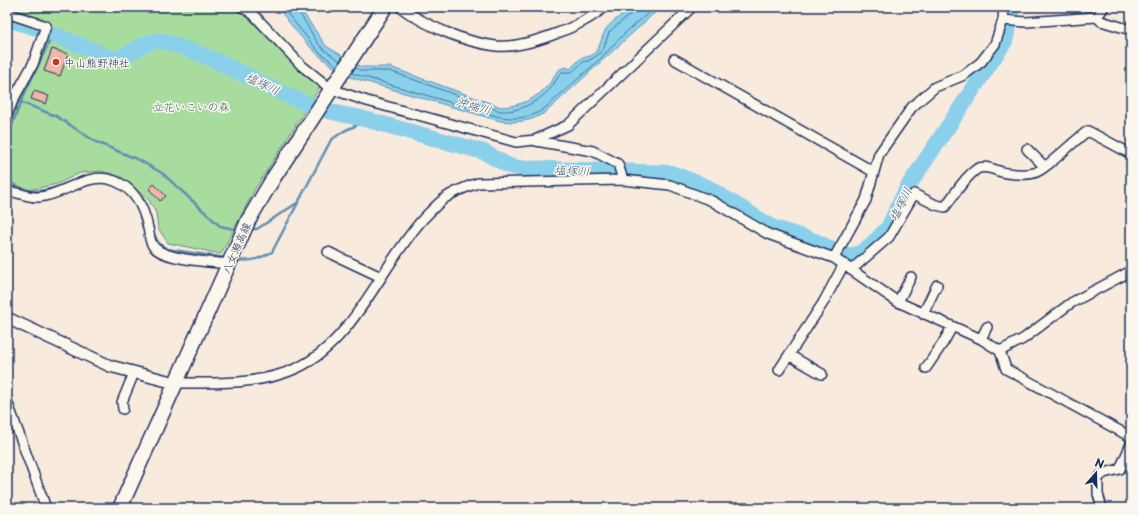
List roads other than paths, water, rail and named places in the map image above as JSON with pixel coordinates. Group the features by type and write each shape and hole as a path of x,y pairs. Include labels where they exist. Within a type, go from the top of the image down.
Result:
{"main road":[{"name":"八女瀬高線","path":"120,508 248,221 300,136 385,7"}],"street":[{"path":"242,7 253,14 329,91 516,142 535,140 592,151 618,164 623,180"},
{"path":"400,7 440,29 473,41 497,46 530,42 569,29 604,7"},
{"path":"535,140 568,125 692,7"},
{"path":"834,258 866,200 879,154 912,107 935,87 964,75 981,62 995,44 1003,20 1004,7"},
{"path":"1097,17 1104,7"},
{"path":"7,13 46,26 33,64 13,100 7,115"},
{"path":"1003,20 1026,22 1097,17 1101,21 1131,30"},
{"path":"674,59 874,172"},
{"path":"779,370 848,267 888,237 914,194 936,205 945,207 970,175 978,168 986,167 1007,174 1035,173 1076,138 1088,131 1130,149"},
{"path":"1027,149 1044,166"},
{"path":"7,192 15,191 29,197 40,197 56,193 88,180 102,178 114,181 132,193 140,202 144,212 150,240 155,248 165,254 178,257 229,264"},
{"path":"7,318 110,366 175,383 215,383 271,377 297,368 319,356 339,336 412,231 444,198 459,190 478,183 623,180 670,185 712,201 768,234 834,258 898,302 923,314 955,325 981,339 1000,351 1006,369 1131,437"},
{"path":"328,252 381,277"},
{"path":"1000,351 1023,339 1071,303 1131,271"},
{"path":"898,302 911,277"},
{"path":"923,314 937,285"},
{"path":"926,368 955,325"},
{"path":"981,339 987,327"},
{"path":"789,355 822,374"},
{"path":"123,409 122,402 134,373"},
{"path":"7,401 46,508"},
{"path":"1102,508 1098,494 1098,478 1104,473 1120,469 1128,462 1131,444"}],"water":[{"name":"沖端川","path":"277,7 299,7 326,46 361,67 390,67 501,107 515,105 534,98 544,89 560,69 566,67 570,69 582,57 593,55 598,48 606,29 632,7 661,7 546,112 529,120 513,122 500,121 350,77 327,62 309,46"}],"waterway":[{"name":"塩塚川","path":"7,19 40,29 113,59 119,58 147,43 160,40 206,56 282,93 319,108 484,152 509,166 519,168 671,173 707,187 772,227 815,241 845,256 859,254 872,244 888,228 907,188 1005,41 1011,19 1011,7"},
{"path":"7,138 22,99 53,34"},
{"path":"15,100 56,116 96,142 139,160 162,173 220,226 239,230"},
{"path":"236,260 246,261 272,252 331,140 344,131 368,120"},
{"path":"75,180 91,175"},
{"path":"7,183 35,191 48,190 63,185"},
{"path":"131,186 145,201 148,213"},
{"path":"250,229 257,229 297,203"},
{"path":"150,219 157,240 167,249 227,258"}],"place":[{"name":"中山熊野神社","path":"56,62"}],"park label":[{"name":"立花いこいの森","path":"191,106"}]}
